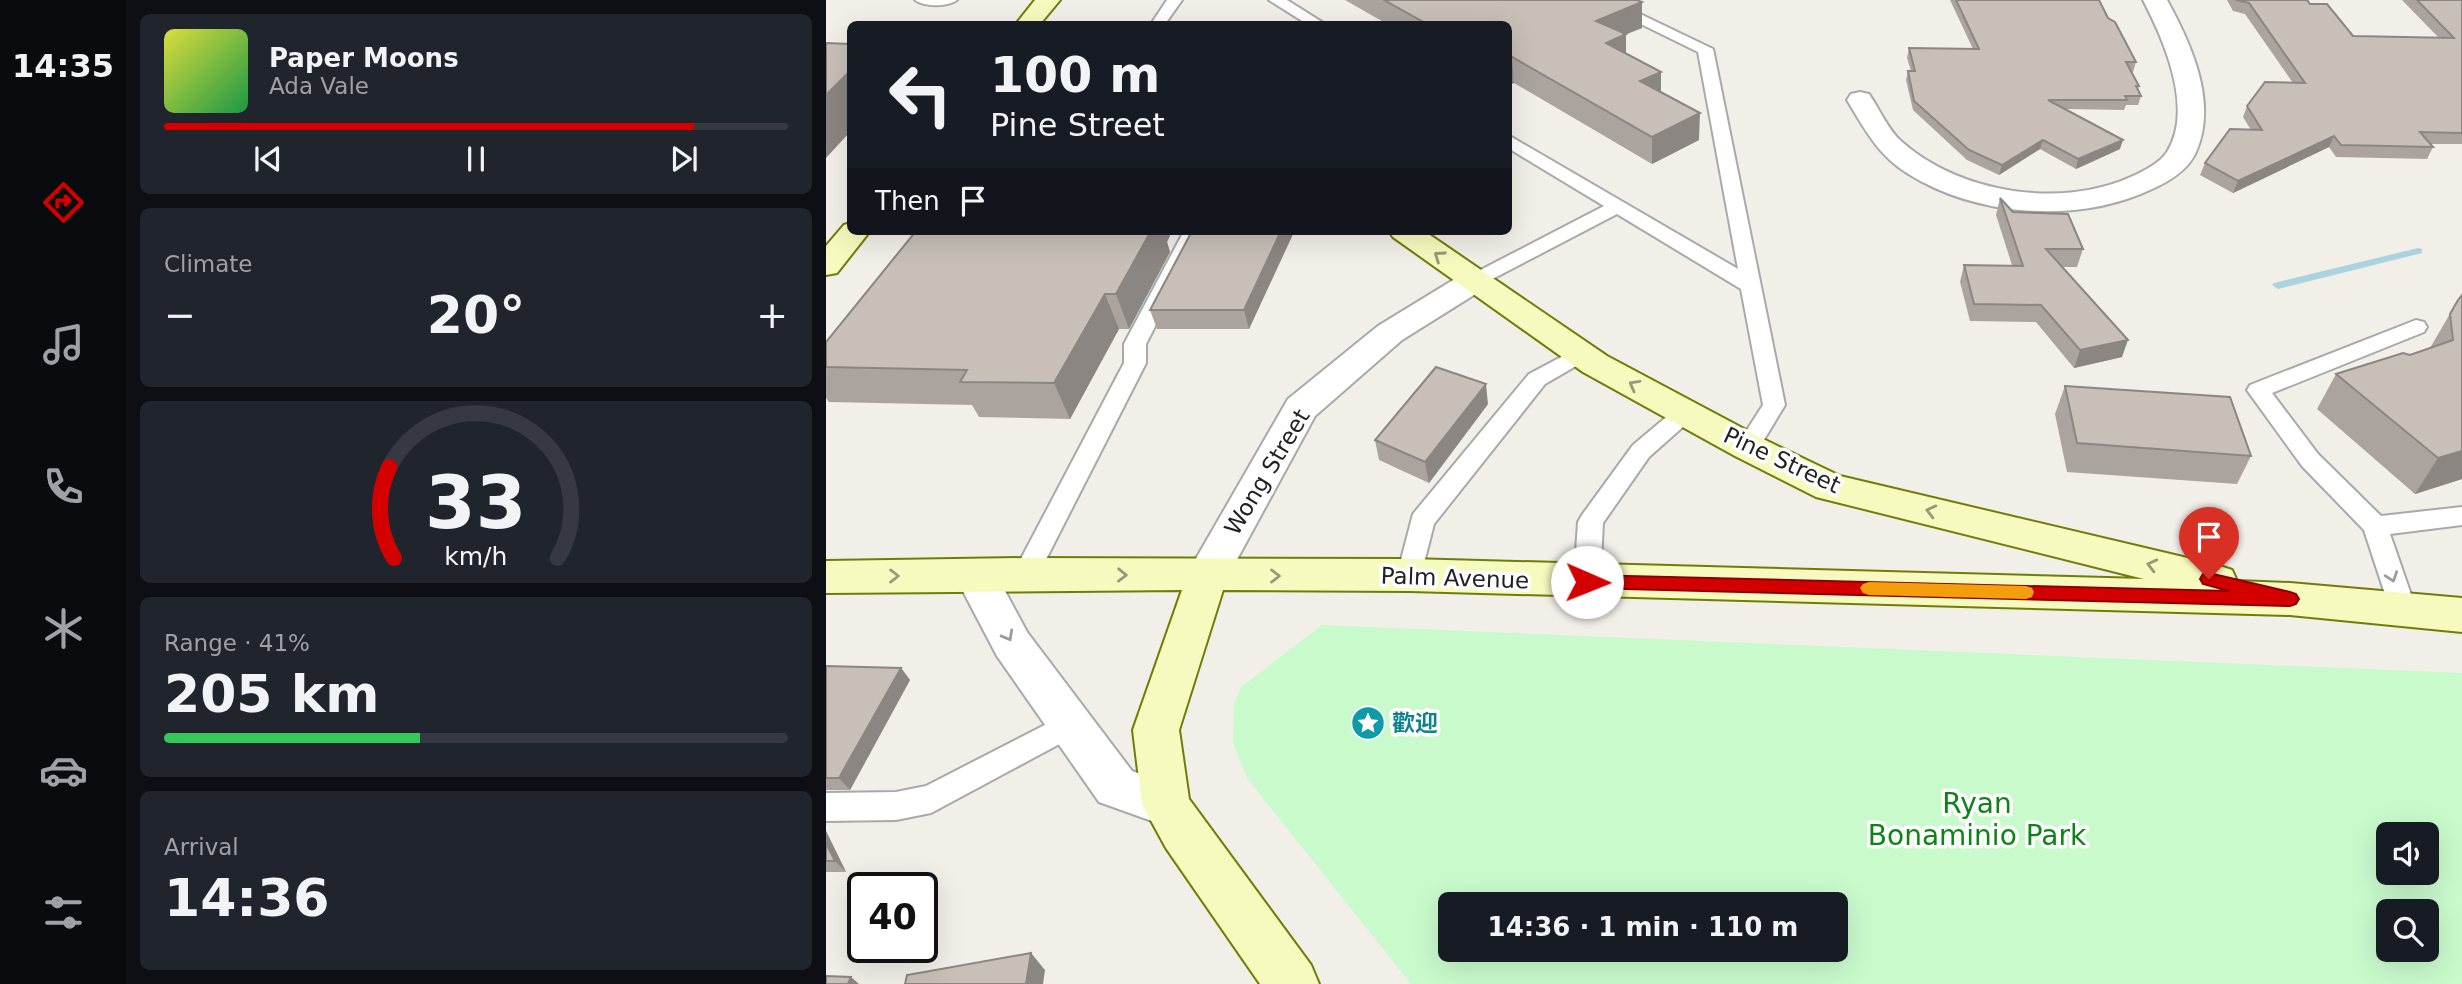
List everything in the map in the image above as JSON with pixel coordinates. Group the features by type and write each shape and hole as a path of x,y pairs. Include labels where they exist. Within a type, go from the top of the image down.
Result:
{"street":[{"path":"1030,21 1048,0"},
{"path":"1860,100 1891,148 1931,176 1964,188 2004,198 2050,201 2094,199 2136,189 2161,173 2181,154 2192,110 2186,77 2166,20 2155,0"},
{"path":"826,266 852,235"},
{"name":"Pine Street","path":"1410,235 1580,354 1748,447 1830,487 2290,599"},
{"name":"Wong Street","path":"1207,576 1301,408 1390,333 1475,281"},
{"name":"Palm Avenue","path":"826,577 1026,574 1410,575 1587,582 2290,599 2462,615"},
{"path":"976,576 1012,644 1115,787 1166,804"},
{"path":"1207,576 1156,730 1166,804 1292,984"}],"lane":[{"path":"922,0 950,0"},
{"path":"1160,21 1175,0"},
{"path":"1276,0 1312,21"},
{"path":"1599,0 1705,49 1774,405 1748,447"},
{"path":"1512,142 1751,286"},
{"path":"1475,281 1618,206"},
{"path":"1026,574 1135,363 1135,344 1192,235"},
{"path":"2403,609 2375,526 2310,460 2258,390 2416,327"},
{"path":"1410,575 1422,520 1537,379 1580,354"},
{"path":"1587,582 1591,522 1641,451 1685,413"},
{"path":"2375,526 2462,516"},
{"path":"826,807 897,806 931,799 1070,724"}],"green space":[{"name":"Ryan Bonaminio Park","path":"1322,625 2462,673 2462,984 1411,984 1247,778 1233,743 1234,704 1241,687"}],"building":[{"path":"1384,0 1637,0 1642,2 1596,21 1626,34 1606,43 1661,72 1640,81 1700,113 1652,137 1512,57 1512,21 1422,21"},
{"path":"1956,0 2099,0 2108,18 2115,22 2136,62 2126,62 2139,86 2136,86 2141,96 2125,96 2127,100 2048,100 2123,140 2078,159 2043,140 2002,165 1969,150 1914,101 1908,71 1915,71 1909,48 1979,49"},
{"path":"2236,0 2307,0 2310,4 2327,4 2353,36 2454,38 2417,0 2462,0 2462,133 2420,132 2433,147 2341,145 2334,136 2238,181 2205,163 2230,129 2262,130 2247,106 2265,82 2305,83 2249,3"},
{"path":"826,43 847,44 847,74 826,95"},
{"path":"2000,198 2013,212 2068,214 2083,249 2046,249 2128,340 2080,350 2041,305 1974,304 1964,265 2023,266"},
{"path":"913,235 1149,235 1116,294 1105,294 1054,383 960,382 967,370 826,367 826,342"},
{"path":"1190,235 1279,235 1244,310 1150,310"},
{"path":"2462,295 2462,451 2438,458 2336,374 2403,353 2410,355 2453,340 2450,314"},
{"path":"1436,367 1486,384 1425,462 1375,440"},
{"path":"2065,386 2230,397 2251,456 2077,443"},
{"path":"826,666 901,668 839,778 826,778"},
{"path":"826,843 835,861 826,861"},
{"path":"1031,953 1026,984 905,984 907,975"},
{"path":"826,976 851,977 848,984 826,984"}],"waterway":[{"path":"2278,285 2418,251"}],"slow traffic":[{"path":"1869,588 2026,592"}],"place":[{"name":"歡迎","path":"1368,723"}],"route":[{"path":"1587,582 2290,599 2209,579"}]}
